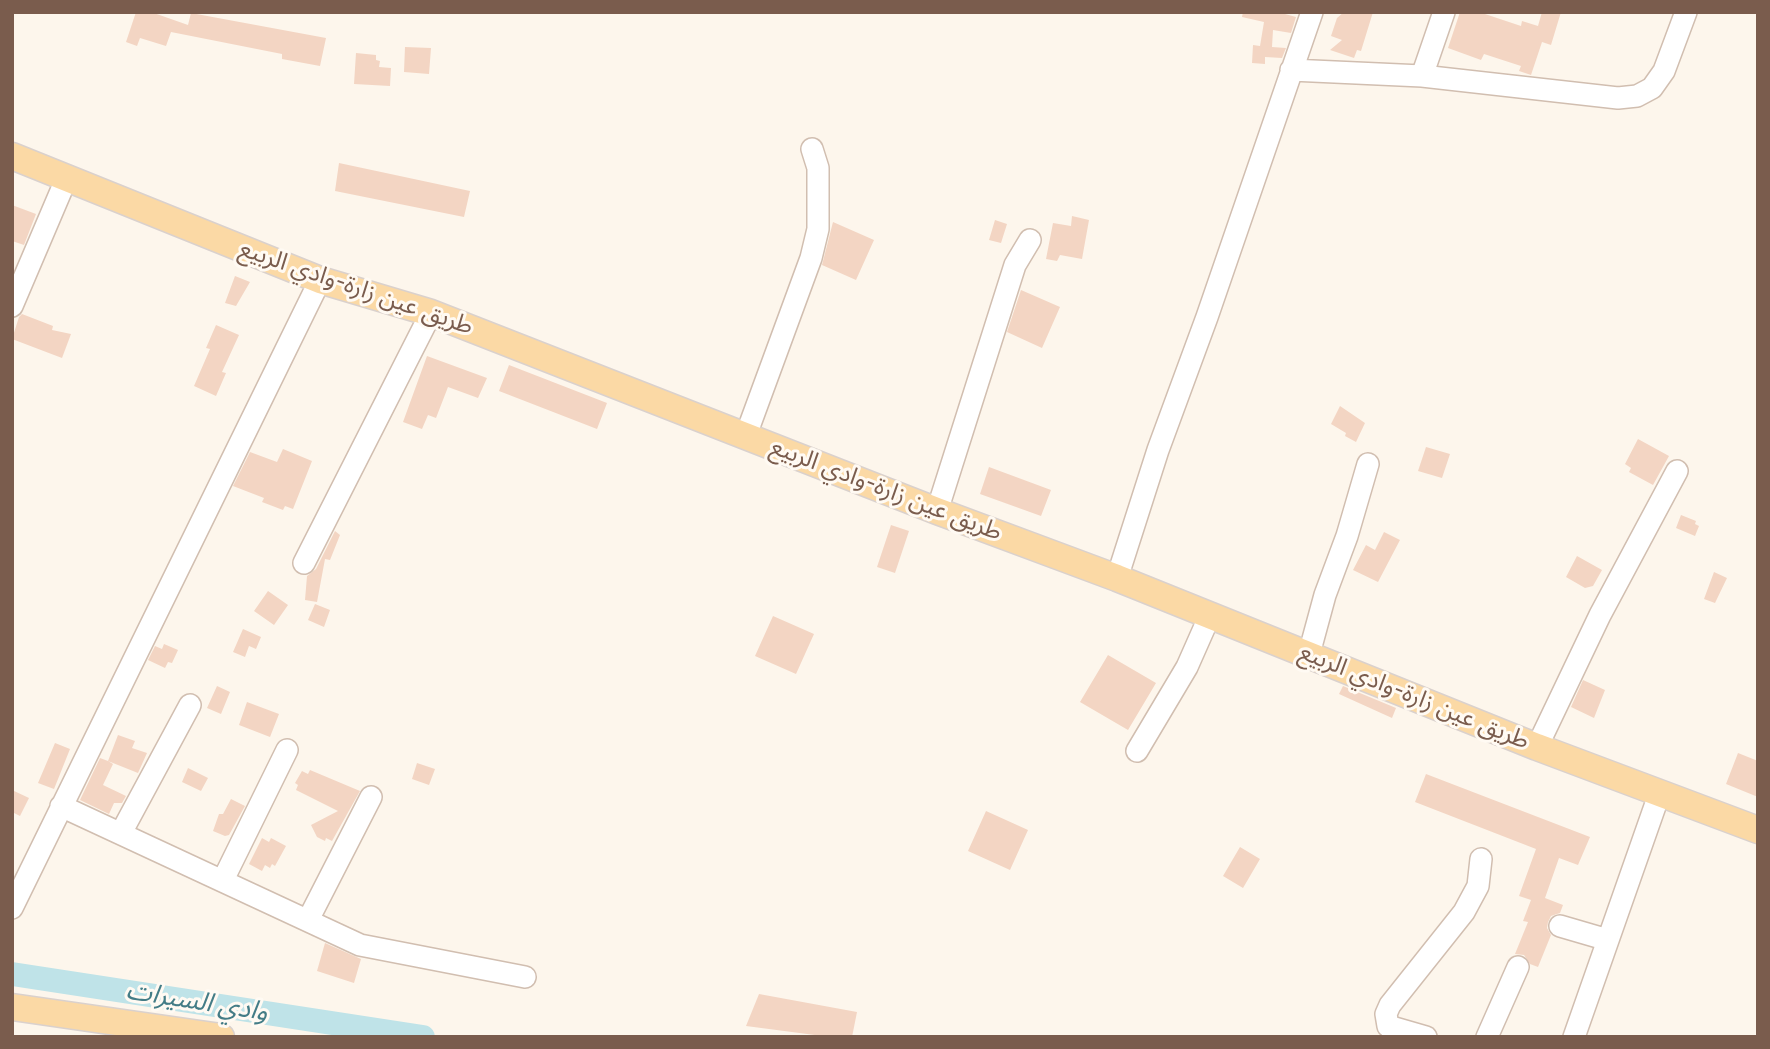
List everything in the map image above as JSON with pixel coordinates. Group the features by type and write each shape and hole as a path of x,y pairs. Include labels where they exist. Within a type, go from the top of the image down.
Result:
{"main road":[{"name":"طريق عين زارة-وادي الربيع","path":"12,156 320,280 431,313 1117,578 1538,747 1758,830"},
{"path":"12,1007 121,1030 221,1037"}],"street":[{"path":"1117,578 1158,450 1207,317 1312,12"},
{"path":"1422,76 1444,12"},
{"path":"1291,70 1422,76 1618,98 1637,96 1652,88 1664,71 1686,12"},
{"path":"746,435 811,258 818,229 818,168 812,149"},
{"path":"14,294 67,177"},
{"path":"937,510 1015,265 1030,240"},
{"path":"12,908 320,280"},
{"path":"304,563 431,313"},
{"path":"1309,654 1320,609 1347,536 1368,464"},
{"path":"1538,747 1600,615 1677,471"},
{"path":"1137,751 1187,667 1210,615"},
{"path":"121,833 190,705"},
{"path":"223,880 287,750"},
{"path":"1574,1037 1660,792"},
{"path":"308,920 371,797"},
{"path":"61,806 359,945 525,977"},
{"path":"1426,1037 1388,1026 1386,1014 1390,1005 1464,912 1478,886 1481,859"},
{"path":"1560,926 1608,940"},
{"path":"1487,1037 1518,967"}],"building":[{"path":"136,12 151,12 188,25 191,13 326,38 320,66 282,59 282,54 171,32 166,46 140,38 137,46 126,42"},
{"path":"1243,12 1285,12 1296,17 1291,33 1273,30 1272,47 1286,48 1282,58 1265,57 1265,64 1252,63 1253,45 1260,46 1264,22 1242,17"},
{"path":"1344,12 1373,12 1361,51 1357,50 1354,58 1330,50 1342,40 1331,36 1337,18"},
{"path":"1460,12 1479,12 1521,26 1522,21 1538,26 1542,12 1561,12 1551,45 1542,42 1531,75 1519,71 1521,66 1484,54 1481,60 1448,48"},
{"path":"405,47 431,48 429,74 404,72"},
{"path":"356,53 376,55 376,60 380,61 379,67 391,68 390,86 354,84"},
{"path":"339,163 470,191 464,217 335,191"},
{"path":"12,205 36,214 24,245 12,241"},
{"path":"1072,216 1089,220 1082,259 1060,255 1057,261 1046,259 1053,223 1071,226"},
{"path":"995,220 1007,224 1001,243 989,240"},
{"path":"833,222 874,240 856,280 822,265"},
{"path":"235,276 250,282 236,306 225,303"},
{"path":"1021,290 1060,307 1042,348 1007,332"},
{"path":"22,314 53,326 52,330 71,334 62,358 12,339"},
{"path":"216,325 239,335 222,372 226,373 216,396 194,386 210,349 206,348"},
{"path":"427,356 487,378 478,398 448,387 436,418 428,415 422,429 403,422"},
{"path":"509,365 607,403 597,429 499,391"},
{"path":"1340,406 1365,423 1356,442 1331,424"},
{"path":"1638,439 1669,456 1653,485 1629,472 1631,468 1625,464"},
{"path":"1426,447 1450,454 1442,478 1418,471"},
{"path":"283,449 312,461 293,509 285,506 283,510 262,502 264,498 233,486 250,452 277,462"},
{"path":"989,467 1051,490 1041,516 980,494"},
{"path":"1681,515 1696,521 1695,524 1699,526 1695,536 1676,528"},
{"path":"891,525 909,531 895,573 877,567"},
{"path":"335,531 340,535 330,560 325,559 317,602 305,600 307,576 316,569"},
{"path":"1384,532 1400,540 1378,582 1353,570 1366,545 1375,550"},
{"path":"1577,556 1602,570 1593,586 1585,588 1566,577"},
{"path":"1714,572 1727,578 1715,603 1704,599"},
{"path":"268,591 288,605 274,625 254,611"},
{"path":"315,604 330,610 324,627 308,620"},
{"path":"773,616 814,634 796,674 755,656"},
{"path":"243,629 261,637 256,649 249,646 245,657 233,652"},
{"path":"164,644 178,650 172,663 168,662 165,668 148,660 155,646 162,649"},
{"path":"1108,655 1156,683 1128,730 1080,702"},
{"path":"1583,680 1605,690 1594,718 1571,707"},
{"path":"217,686 230,692 221,714 207,708"},
{"path":"1343,686 1396,708 1392,718 1339,694"},
{"path":"247,702 279,714 270,737 239,725"},
{"path":"118,735 135,741 132,748 147,753 138,773 108,761"},
{"path":"55,743 70,749 54,789 38,783"},
{"path":"1738,753 1758,761 1758,797 1726,784"},
{"path":"100,758 113,764 103,785 126,796 122,803 114,803 109,814 80,800"},
{"path":"417,763 435,769 429,785 412,779"},
{"path":"188,768 208,778 201,791 182,782"},
{"path":"310,770 360,791 332,841 317,837 311,825 338,811 296,790 298,785 295,783 302,771 308,774"},
{"path":"1426,774 1590,837 1578,865 1559,858 1545,898 1563,905 1560,913 1551,916 1548,922 1547,928 1551,935 1538,967 1530,964 1524,955 1515,954 1528,922 1523,921 1531,900 1519,896 1536,849 1415,802"},
{"path":"12,790 29,798 20,816 12,812"},
{"path":"231,799 245,806 229,835 225,836 213,831 219,814 223,814"},
{"path":"986,811 1028,830 1010,870 968,851"},
{"path":"262,838 269,842 271,838 286,846 275,866 272,864 270,868 265,865 262,871 249,864"},
{"path":"1240,847 1260,859 1243,888 1223,876"},
{"path":"325,943 361,959 354,983 317,971"},
{"path":"759,994 857,1012 852,1037 830,1037 746,1026"}],"waterway":[{"name":"وادي السيرات","path":"12,974 423,1037"}]}
